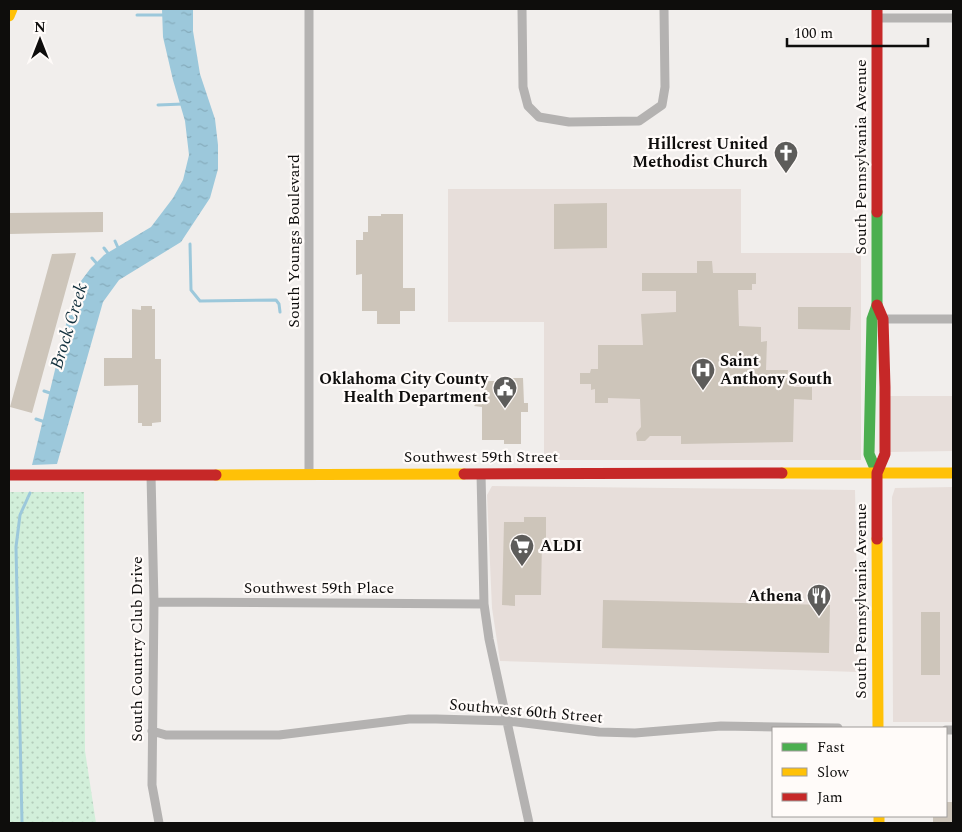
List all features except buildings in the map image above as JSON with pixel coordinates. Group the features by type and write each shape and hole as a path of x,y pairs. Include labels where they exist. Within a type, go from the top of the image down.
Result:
{"main road":[{"path":"9,16 12,9"},
{"name":"South Pennsylvania Avenue","path":"877,13 877,305 872,319 869,454 877,473 878,727"},
{"name":"South Pennsylvania Avenue","path":"877,305 883,319 885,379 885,454 877,473"},
{"name":"Southwest 59th Street","path":"9,475 953,473"}],"street":[{"name":"South Youngs Boulevard","path":"309,9 309,474"},
{"path":"522,9 523,87 528,106 539,117 569,122 640,121 662,105 665,87 664,9"},
{"path":"877,13 953,18"},
{"path":"883,319 953,319"},
{"path":"481,474 484,604 489,639 529,823"},
{"name":"South Country Club Drive","path":"151,475 154,602 152,785 159,823"},
{"name":"Southwest 59th Place","path":"154,602 484,604"},
{"name":"Southwest 60th Street","path":"152,731 166,734 256,736 409,719 508,721 599,732 635,734 721,726 780,727"}],"shaded area":[{"name":"Saint Anthony South","path":"448,189 741,189 741,253 861,253 861,460 544,460 544,322 448,322"},
{"path":"890,396 953,396 953,451 890,452"},
{"path":"492,486 855,490 859,672 500,661 492,608 487,495"},
{"path":"953,487 953,722 893,722 892,497 895,488"}],"green space":[{"path":"9,492 84,492 85,751 96,823 9,823"}],"water":[{"name":"Brock Creek","path":"162,9 193,9 193,31 200,74 215,119 218,145 218,169 210,198 181,242 119,280 103,302 57,464 32,465 68,316 81,281 104,255 151,227 173,198 183,180 189,155 185,121 163,37"}],"waterway":[{"path":"137,15 166,15"},
{"path":"158,105 183,104"},
{"path":"115,241 119,250"},
{"path":"190,244 191,290 200,301 276,300 279,304 280,312"},
{"path":"104,248 110,256"},
{"path":"92,258 98,265"},
{"path":"73,288 82,291"},
{"path":"44,391 53,394"},
{"path":"36,419 45,422"},
{"name":"Brock Creek","path":"22,823 16,547 20,515 30,493"}],"traffic: fast":[{"path":"877,212 877,305 872,319 869,454 877,473"}],"traffic: slow":[{"path":"9,16 12,9"},
{"path":"782,473 953,473"},
{"path":"216,475 464,474"},
{"path":"877,539 878,727"},
{"path":"879,817 879,823"}],"traffic: jam":[{"path":"877,9 877,212"},
{"path":"877,305 883,319 885,387 885,454 877,473 877,539"},
{"path":"464,474 782,473"},
{"path":"9,475 216,475"}],"place":[{"name":"Hillcrest United Methodist Church","path":"786,174"},
{"name":"Saint Anthony South","path":"703,391"},
{"name":"Oklahoma City County Health Department","path":"505,409"},
{"name":"ALDI","path":"522,567"},
{"name":"Athena","path":"819,617"}]}
